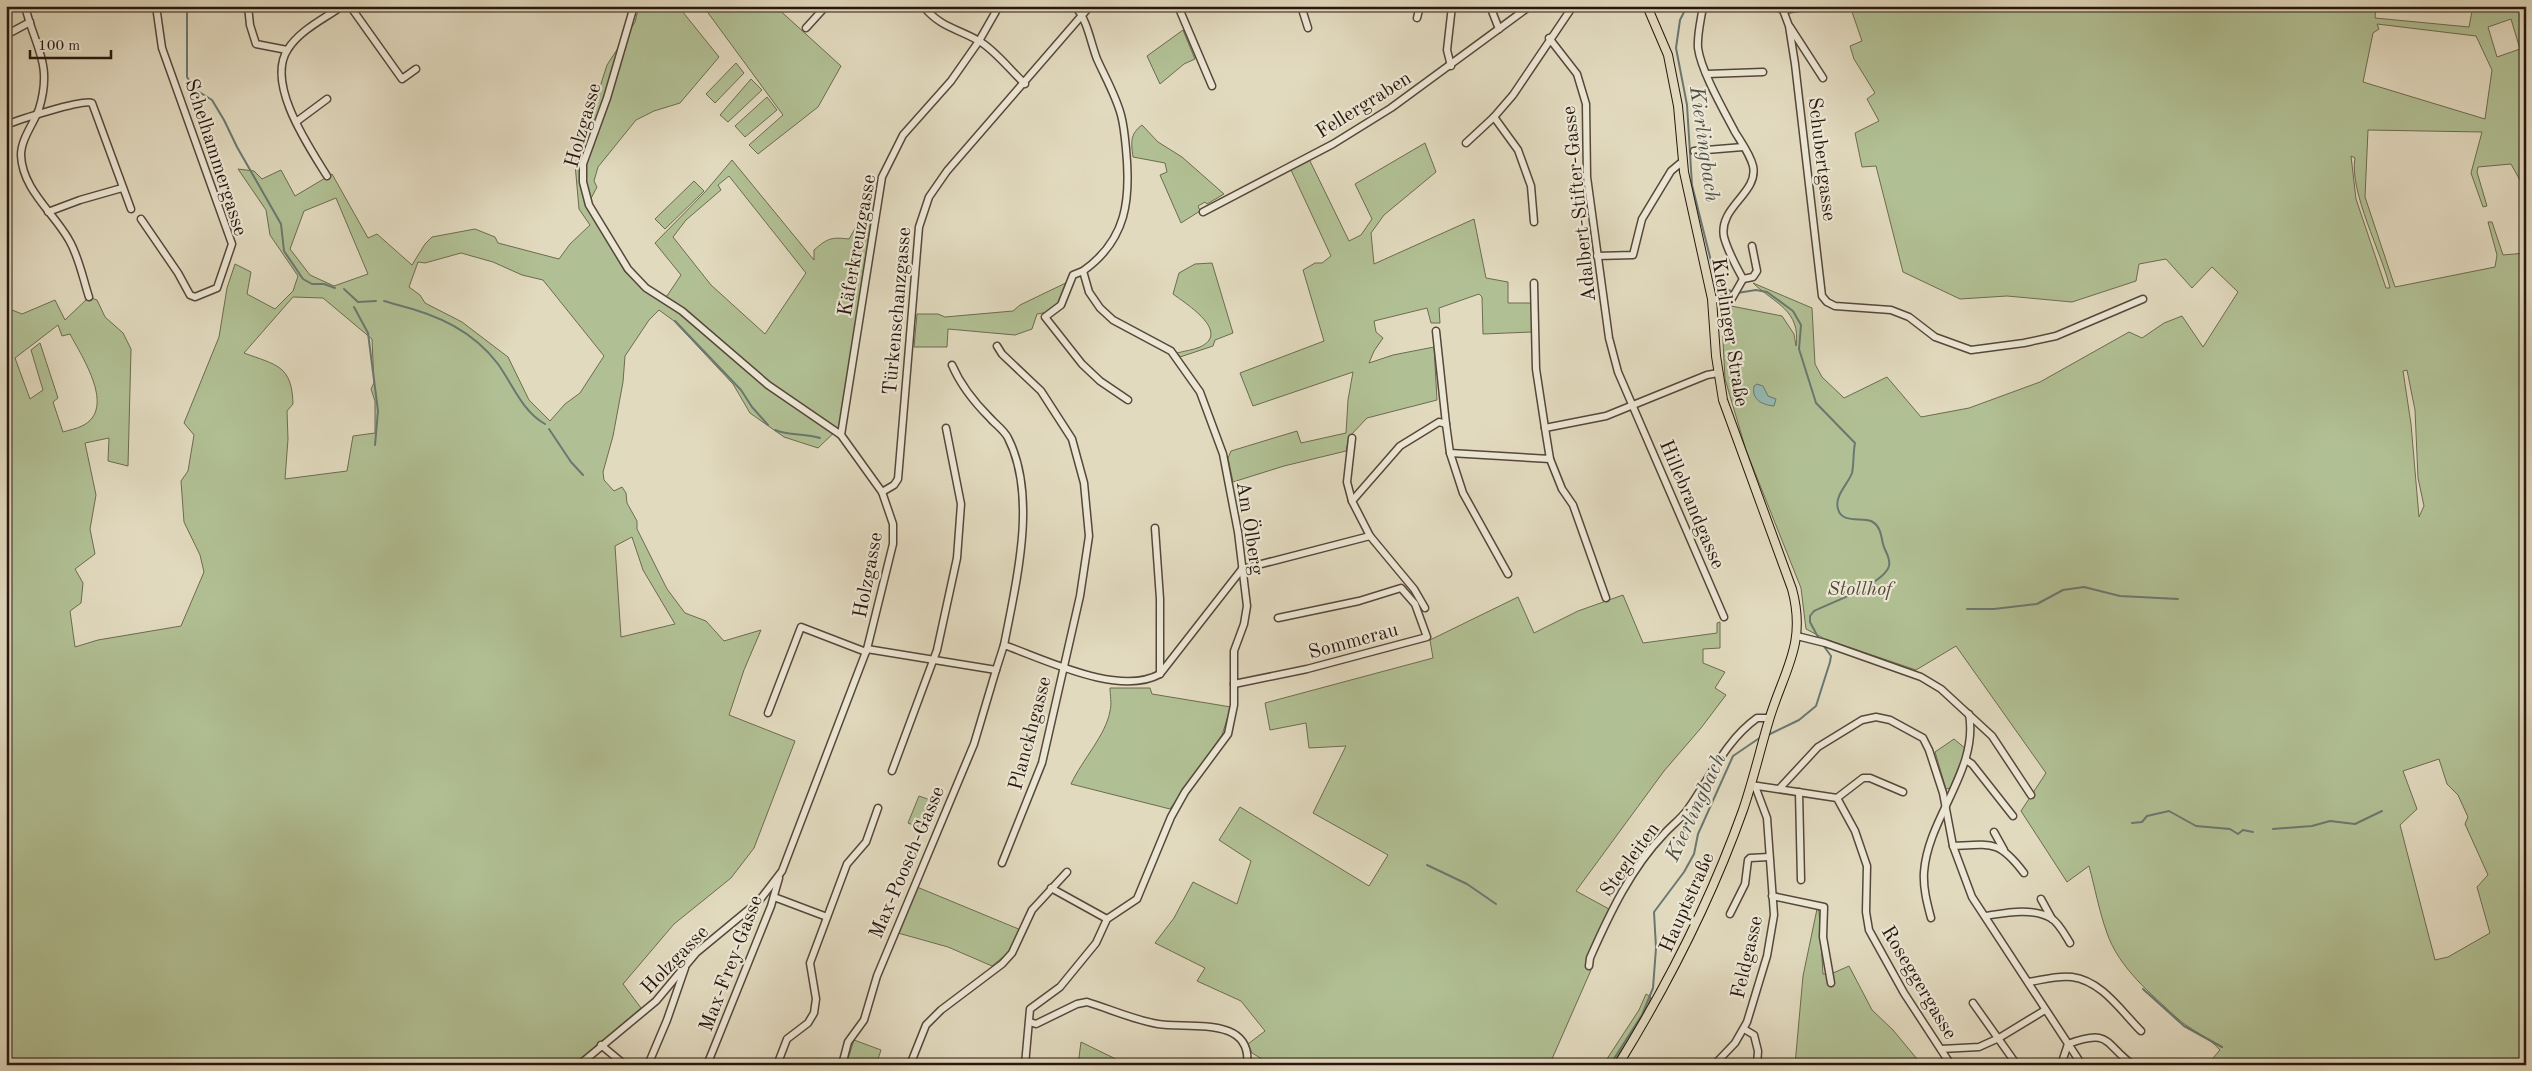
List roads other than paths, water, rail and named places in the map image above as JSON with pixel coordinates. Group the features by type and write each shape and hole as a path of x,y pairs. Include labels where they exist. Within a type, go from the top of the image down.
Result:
{"main road":[{"name":"Kierlinger Straße","path":"1647,6 1669,61 1680,117 1687,188 1712,299 1718,373 1730,422 1792,589 1797,614 1797,636 1794,655 1769,718 1762,742"},
{"name":"Hauptstraße","path":"1618,1065 1646,1020 1686,944 1721,866 1753,786 1762,742"}],"street":[{"path":"25,6 43,57 44,68 42,97 21,153 26,176 48,212 70,242 89,297"},
{"name":"Schelhammergasse","path":"141,219 178,273 190,295 195,297 217,288 232,244 162,48 156,6"},
{"path":"248,6 250,25 256,44 286,50"},
{"path":"327,176 305,142 296,122 283,87 282,72 286,50 299,36 342,6"},
{"path":"350,6 402,79 416,69"},
{"name":"Holzgasse","path":"578,1065 637,1018 662,995 686,964 759,901 781,872 867,650 893,544 891,514 882,492 841,435 768,385 682,310 646,288 628,269 589,205 584,188 583,164 609,91 634,6"},
{"path":"806,28 826,6"},
{"path":"923,6 933,18 943,25 979,41 1025,84"},
{"name":"Käferkreuzgasse","path":"841,435 882,177 903,135 951,81 979,41 999,6"},
{"path":"1075,6 1083,16 1097,58 1121,115 1128,166 1127,205 1121,225 1102,258 1083,271 1073,275 1061,305 1045,317 1082,364 1100,381 1121,393 1128,400"},
{"name":"Türkenschanzgasse","path":"882,492 894,485 898,479 917,242 919,227 929,197 948,171 1025,84 1090,6"},
{"path":"1178,6 1212,86"},
{"path":"1301,6 1308,28"},
{"path":"1417,18 1420,6"},
{"path":"1451,66 1447,50 1452,6"},
{"path":"1490,6 1499,29"},
{"name":"Fellergraben","path":"1203,212 1333,144 1391,108 1451,66 1530,6"},
{"path":"1466,143 1494,117 1513,95 1572,6"},
{"path":"1703,6 1698,43 1707,74 1753,165 1754,177 1729,211 1724,234 1732,259 1743,279"},
{"path":"1774,6 1783,10 1810,6"},
{"name":"Schubertgasse","path":"1783,10 1789,26 1823,78"},
{"path":"6,35 30,22"},
{"name":"Schubertgasse","path":"1789,26 1822,296 1827,302 1835,306 1891,310 1908,317 1935,337 1971,350 2056,336 2143,299"},
{"name":"Adalbert-Stifter-Gasse","path":"1549,38 1576,74 1586,104 1588,177 1610,344 1618,372 1632,403"},
{"path":"1707,74 1763,72"},
{"path":"296,122 327,100"},
{"path":"6,125 84,101 92,103 131,209"},
{"path":"1494,117 1518,150 1531,186 1534,222"},
{"path":"1694,151 1743,147"},
{"path":"1598,256 1632,255 1642,219 1671,171 1683,161"},
{"path":"48,212 80,200 122,188"},
{"path":"1712,299 1731,300 1743,279 1753,276 1757,271 1752,246"},
{"name":"Am Ölberg","path":"1025,1065 1030,1010 1060,987 1096,943 1108,919 1137,899 1171,817 1185,792 1228,734 1233,719 1234,651 1244,624 1246,606 1238,532 1222,454 1200,392 1170,351 1113,320 1100,308 1089,292 1083,271"},
{"path":"1534,283 1536,370 1550,459 1562,489 1573,505 1606,598"},
{"path":"1436,331 1450,453 1463,493 1508,574"},
{"name":"Planckhgasse","path":"996,346 1041,391 1072,439 1084,483 1089,536 1084,574 1042,763 1002,863"},
{"name":"Max-Poosch-Gasse","path":"842,1065 848,1042 864,1020 877,976 974,744 1004,645 1020,564 1022,495 1015,460 1007,436 976,404 959,381 952,365"},
{"path":"1545,428 1580,423 1606,416 1632,403 1718,373"},
{"name":"Hillebrandgasse","path":"1632,403 1724,617"},
{"path":"1352,501 1400,446 1439,422 1446,424"},
{"path":"892,771 934,660 960,537 959,490 946,428"},
{"path":"1352,438 1347,482 1352,501 1370,536 1414,589 1425,608"},
{"path":"1450,453 1550,459"},
{"path":"1155,528 1160,599 1160,674"},
{"path":"1004,645 1064,667 1102,678 1131,682 1152,678 1160,674 1242,568 1370,536"},
{"name":"Sommerau","path":"1234,684 1307,669 1427,637 1415,604 1401,588 1359,601 1278,618"},
{"path":"768,713 801,627 867,650 996,670"},
{"path":"1797,636 1825,642 1921,677 1941,689 1992,736 2031,795"},
{"path":"1931,918 1924,872 1929,849 1946,804 1966,760 1971,737 1969,714"},
{"path":"1780,788 1818,747 1855,722 1876,717 1899,723 1923,738 1930,750 1946,804 1953,846 1972,897 2082,1065"},
{"name":"Stegleiten","path":"1589,966 1590,958 1612,909 1644,860 1664,834 1685,814 1716,763 1731,745 1757,718 1769,718"},
{"path":"1966,760 1972,764 2013,816"},
{"path":"1753,786 1780,788 1837,798 1864,778 1870,778 1903,792"},
{"name":"Feldgasse","path":"1714,1065 1735,1043 1744,1029 1767,956 1774,915 1766,818 1753,786"},
{"path":"1799,792 1801,880"},
{"name":"Roseggergasse","path":"1837,798 1856,831 1867,866 1866,912 1868,930 1904,992 1951,1065"},
{"path":"777,1065 787,1038 808,1023 814,1013 816,999 810,963 847,864 866,842 878,808"},
{"path":"1994,832 2004,850 2024,873"},
{"path":"1953,846 1992,845 2004,850"},
{"path":"1730,914 1745,884 1748,860 1750,858 1769,857"},
{"name":"Max-Frey-Gasse","path":"707,1065 771,906 781,872"},
{"path":"910,1065 926,1025 941,1010 1002,964 1012,954 1032,910 1067,872"},
{"path":"1051,888 1108,919"},
{"path":"1772,896 1824,907 1823,937 1830,983"},
{"path":"774,897 827,917"},
{"path":"2041,898 2052,919 2070,943"},
{"path":"759,901 771,906"},
{"path":"1985,916 2013,911 2052,919"},
{"path":"648,1065 686,964"},
{"path":"2029,982 2070,977 2086,980 2097,986 2141,1031"},
{"path":"662,995 674,1000"},
{"path":"1030,1022 1036,1024 1077,1004 1087,1002 1157,1024 1222,1028 1234,1034 1242,1043 1248,1055 1247,1065"},
{"path":"1973,1003 2017,1065"},
{"path":"1941,1049 1979,1047 1999,1038 2045,1010"},
{"path":"1744,1029 1754,1036 1758,1051 1757,1065"},
{"path":"2068,1044 2097,1037 2107,1040 2133,1065"},
{"path":"2061,1065 2068,1044"},
{"path":"601,1045 625,1065"}],"water":[{"path":"1757,384 1763,386 1768,396 1776,399 1774,406 1762,403 1756,398 1754,386"}],"waterway":[{"path":"187,6 187,77 196,90 212,100 224,120 237,147 281,224 284,251 303,279 312,284 324,284 335,288"},
{"name":"Kierlingbach","path":"1687,6 1680,20 1676,48 1687,105 1692,185 1715,277 1720,286 1733,292"},
{"path":"344,289 358,302 376,301"},
{"name":"Kierlingbach","path":"1737,293 1756,290 1767,292 1793,311 1801,325 1799,349 1816,403 1855,443 1852,473 1838,499 1838,509 1843,517 1867,520 1874,523 1880,531 1888,555 1889,566 1885,573 1877,580 1814,611 1810,616 1810,622 1819,639"},
{"path":"384,301 441,319 466,333 488,352 498,364 524,405 537,419 545,424"},
{"path":"354,307 368,333 378,411 375,445"},
{"path":"675,321 741,390 752,407 768,425"},
{"path":"549,429 571,462 583,475"},
{"path":"775,430 820,438"},
{"path":"1967,609 1994,609 2037,604 2063,590 2084,587 2120,596 2178,599"},
{"name":"Kierlingbach","path":"1768,735 1799,720 1816,706 1831,656 1823,645"},
{"name":"Kierlingbach","path":"1610,1065 1642,1015 1653,988 1656,948 1654,912 1684,872 1694,854 1698,834 1733,756 1761,737"},
{"path":"2132,823 2142,822 2147,816 2169,811 2196,826 2230,829 2238,834 2243,830 2253,832"},
{"path":"2273,829 2312,826 2330,821 2355,824 2382,811"},
{"path":"1427,865 1467,884 1496,904"},
{"path":"2143,989 2184,1026 2222,1047"}],"park label":[{"name":"Stollhof","path":"1860,588"}]}
